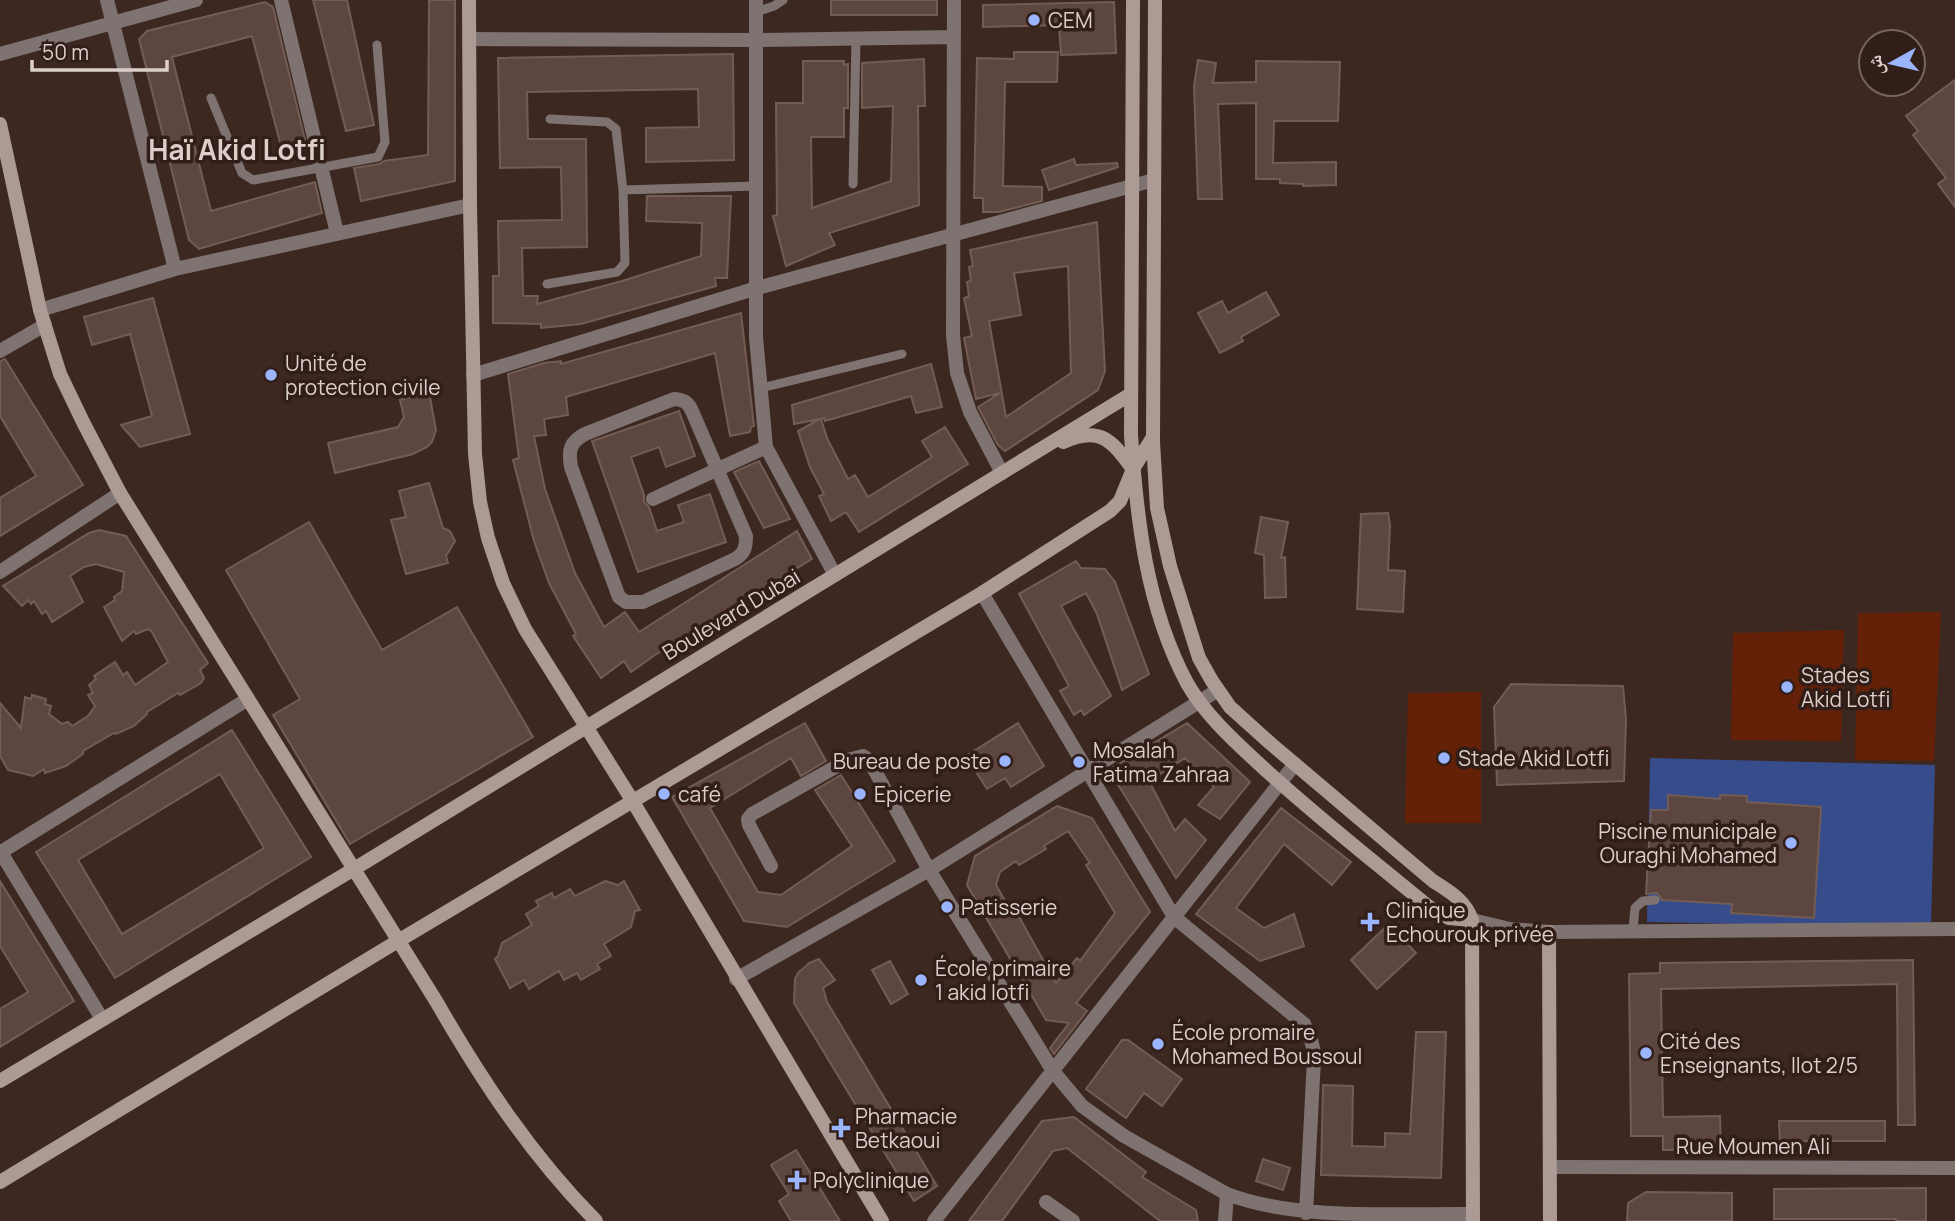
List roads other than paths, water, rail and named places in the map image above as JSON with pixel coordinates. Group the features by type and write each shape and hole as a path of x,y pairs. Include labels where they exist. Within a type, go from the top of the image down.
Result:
{"street":[{"path":"107,0 175,269"},
{"path":"0,54 196,0"},
{"path":"281,0 337,233"},
{"path":"469,0 475,454 480,502 488,538 503,583 525,629 632,800 882,1221"},
{"path":"954,0 953,335 957,373 970,412 1002,473"},
{"path":"1133,0 1131,394 1136,505 1152,591 1163,628 1188,684 1199,701 1240,746 1281,784 1438,914 1510,929 1549,932 1955,929"},
{"path":"771,866 749,825 748,819 752,814 848,760 863,755 873,767 929,870 1053,1070 1082,1106 1124,1136 1227,1194 1243,1200 1306,1213 1473,1218 1472,920 1465,905 1433,881 1230,707 1199,658 1186,621 1157,508 1153,437 1155,0"},
{"path":"756,6 756,337 766,447 835,575"},
{"path":"470,39 756,40 954,37"},
{"path":"0,124 40,310 60,374 120,493 476,1070 520,1135 596,1221"},
{"path":"473,375 757,288 1154,180"},
{"path":"40,310 175,269 470,205"},
{"path":"0,351 45,325"},
{"name":"Boulevard Dubai","path":"0,1080 354,869 1131,394"},
{"path":"682,399 688,403 718,470 746,536 743,554 643,602 626,602 619,597 571,467 569,455 575,439 662,402 682,399"},
{"path":"1030,456 1072,438 1091,434 1106,438 1119,449 1157,508"},
{"path":"0,1182 632,800 982,593 1110,511 1120,501 1133,469 1153,437"},
{"path":"653,499 766,447"},
{"path":"0,572 120,493"},
{"path":"1110,511 1136,505"},
{"path":"982,593 1174,917 1304,1024 1310,1034 1314,1045 1314,1059 1306,1213"},
{"path":"736,979 929,870 1218,690"},
{"path":"102,1019 0,852 248,699"},
{"path":"934,1221 1295,764"},
{"path":"1549,932 1550,1221"},
{"name":"Rue Moumen Ali","path":"1551,1167 1955,1168"},
{"path":"1225,1221 1227,1194"},
{"path":"1046,1202 1073,1221"}],"lane":[{"path":"756,6 774,6 783,0"},
{"path":"853,184 856,38"},
{"path":"211,98 242,173 253,180 378,157 386,142 377,45"},
{"path":"547,284 617,272 625,263 623,190 616,129 607,122 550,120"},
{"path":"623,190 756,187"},
{"path":"761,388 902,354"},
{"path":"1633,930 1635,908 1643,901 1655,900"}],"water":[{"name":"Piscine municipale Ouraghi Mohamed","path":"1650,758 1935,765 1931,928 1647,922"}],"place":[{"name":"CEM","path":"1034,20"},
{"name":"Unité de protection civile","path":"271,375"},
{"name":"Stades Akid Lotfi","path":"1787,687"},
{"name":"Stade Akid Lotfi","path":"1444,758"},
{"name":"Bureau de poste","path":"1005,761"},
{"name":"Mosalah Fatima Zahraa","path":"1079,762"},
{"name":"café","path":"664,794"},
{"name":"Epicerie","path":"860,794"},
{"name":"Piscine municipale Ouraghi Mohamed","path":"1791,843"},
{"name":"Patisserie","path":"947,907"},
{"name":"Clinique Echourouk privée","path":"1370,922"},
{"name":"École primaire 1 akid lotfi","path":"921,980"},
{"name":"École promaire Mohamed Boussoul","path":"1158,1044"},
{"name":"Cité des Enseignants, Ilot 2/5","path":"1646,1053"},
{"name":"Pharmacie Betkaoui","path":"841,1128"},
{"name":"Polyclinique","path":"797,1180"}],"district":[{"name":"Haï Akid Lotfi","path":"237,149"}]}
